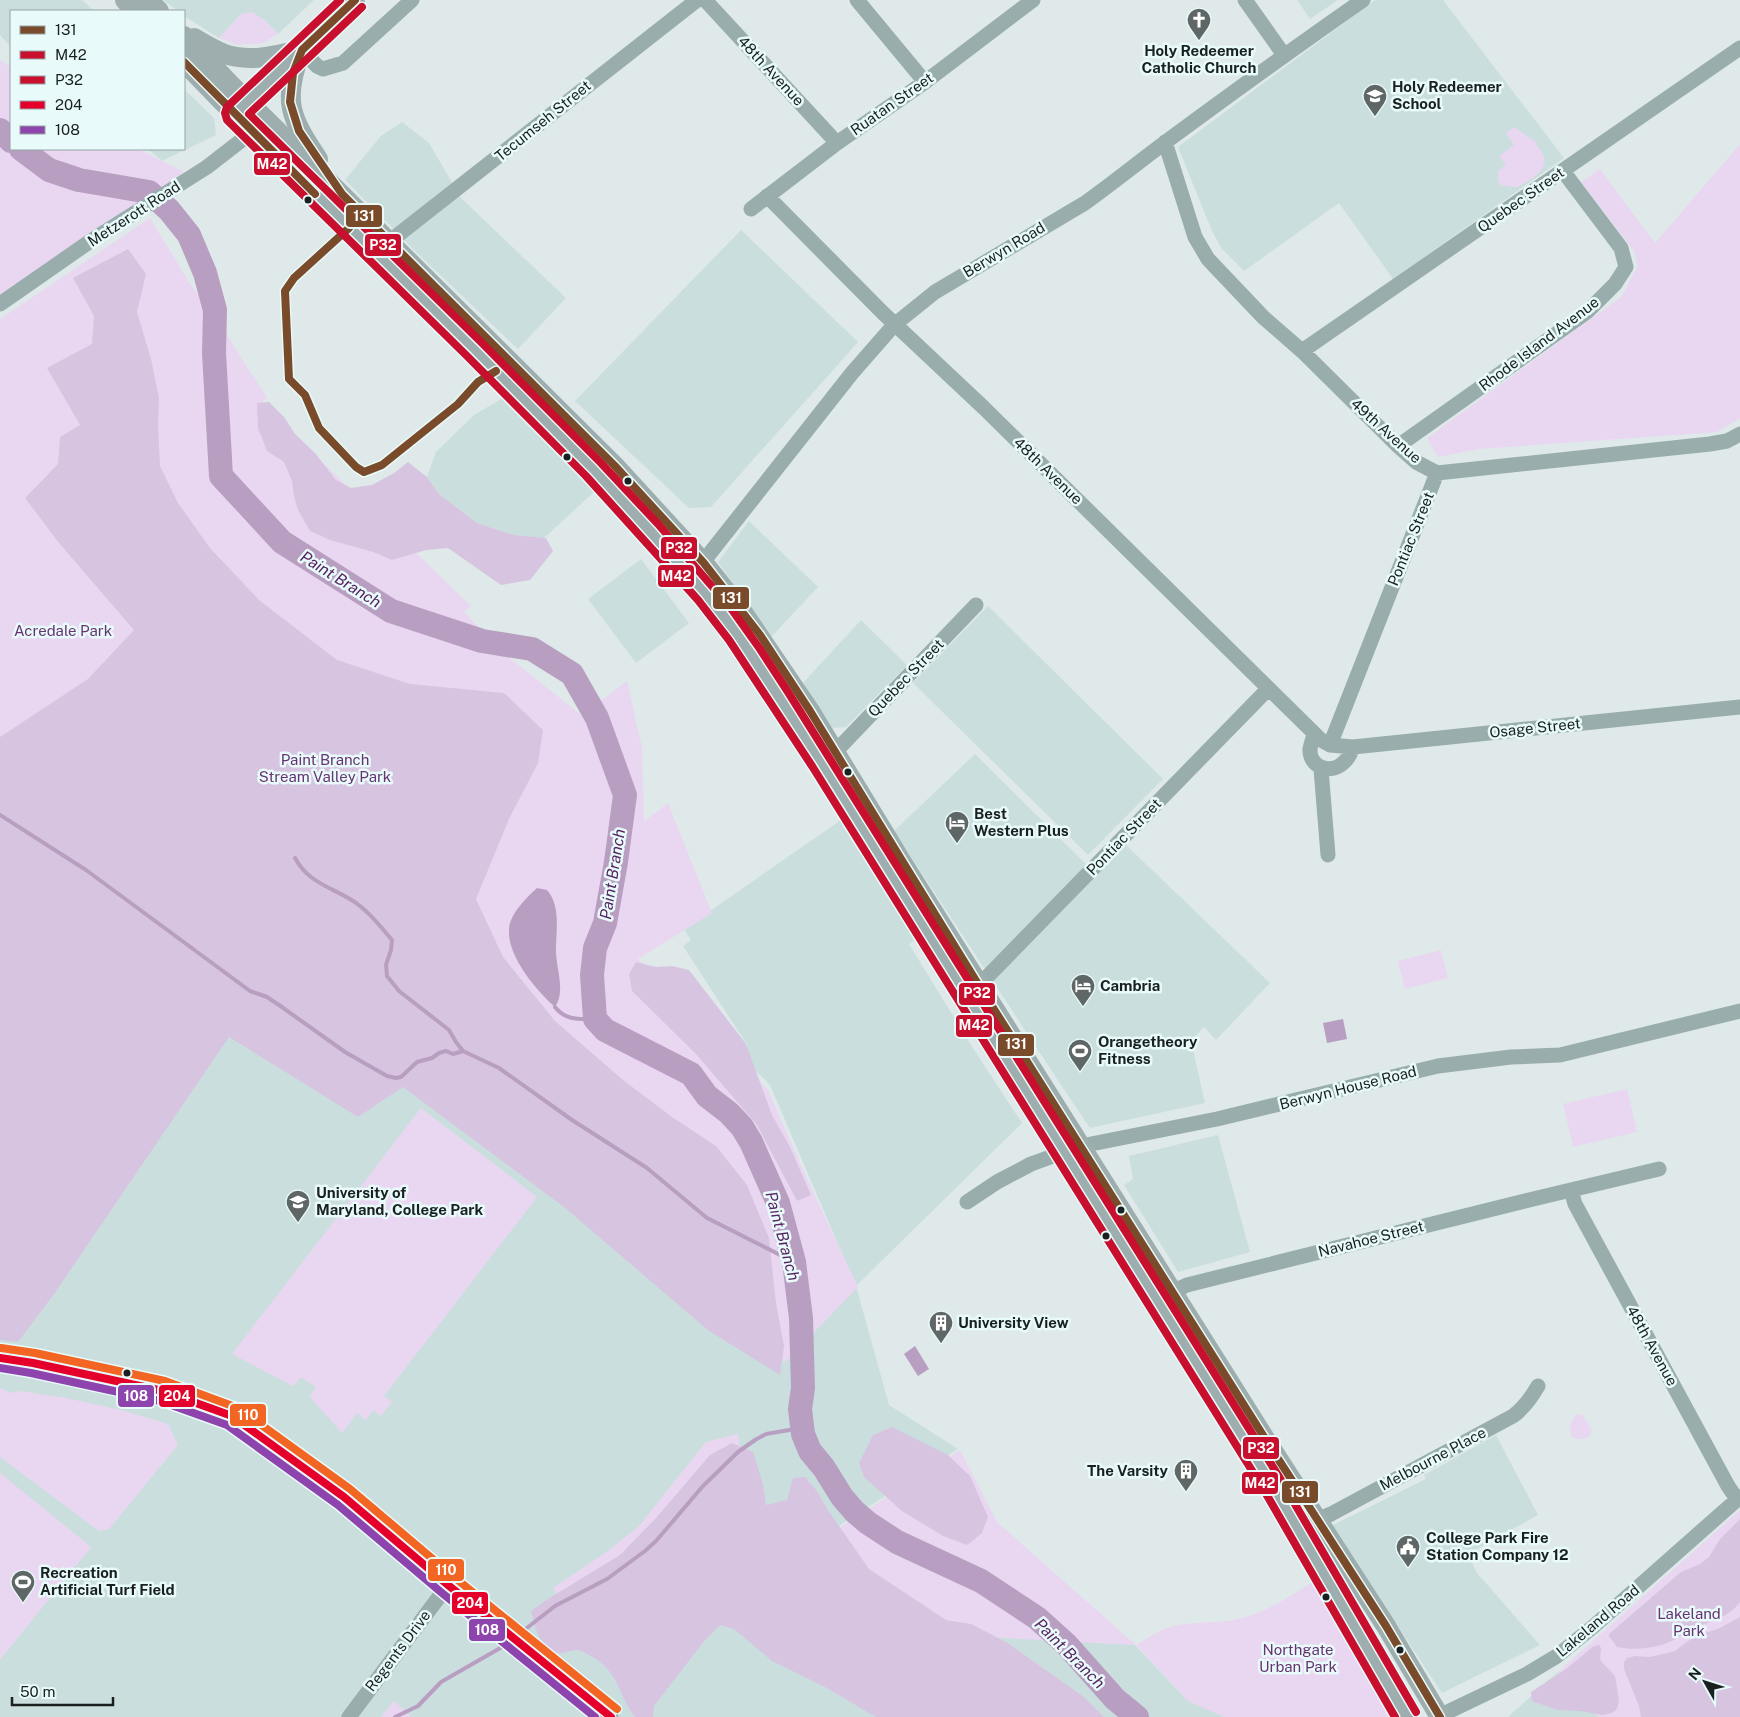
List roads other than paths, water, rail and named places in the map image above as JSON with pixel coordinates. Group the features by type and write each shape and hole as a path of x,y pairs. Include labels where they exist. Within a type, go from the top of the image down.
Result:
{"main road":[{"path":"125,0 134,10"},
{"path":"148,0 158,10"},
{"path":"241,108 355,0"},
{"path":"185,34 223,53 238,57 256,58 302,50"},
{"path":"185,35 241,108"},
{"path":"302,50 293,73 290,102 293,115 299,131 342,194"},
{"path":"185,63 241,108 260,126 582,457 707,595 773,688 1073,1149 1172,1292 1386,1626 1438,1717"},
{"path":"260,126 342,194 614,465 703,562 760,636 836,751 892,846 978,984 1407,1717"}],"street":[{"path":"302,50 317,66 323,69 343,63 412,0"},
{"name":"Tecumseh Street","path":"389,242 697,0"},
{"name":"48th Avenue","path":"705,0 837,142"},
{"path":"857,0 925,82"},
{"name":"Ruatan Street","path":"751,209 837,142 925,82 1033,0"},
{"path":"1245,0 1284,55"},
{"name":"Berwyn Road","path":"703,562 852,373 894,325 935,292 1109,186 1165,142 1363,0"},
{"name":"Quebec Street","path":"1302,351 1740,48"},
{"name":"Metzerott Road","path":"0,304 92,240 207,166 260,126"},
{"name":"49th Avenue","path":"1165,142 1195,237 1202,250 1263,317 1302,351 1398,446 1416,462 1437,473 1710,444 1727,441 1740,434"},
{"name":"Rhode Island Avenue","path":"1398,446 1587,312 1616,284 1626,267 1621,248 1562,171"},
{"name":"48th Avenue","path":"767,196 894,325 990,415 1314,734 1330,745"},
{"name":"Pontiac Street","path":"1330,745 1437,473"},
{"name":"Quebec Street","path":"836,751 976,605"},
{"name":"Pontiac Street","path":"978,984 989,975 1268,689"},
{"name":"Osage Street","path":"1330,745 1353,747 1740,707"},
{"path":"1314,734 1310,750 1313,762 1321,769 1334,769 1343,764 1353,747"},
{"path":"1321,769 1328,855"},
{"name":"Berwyn House Road","path":"967,1202 997,1182 1023,1169 1073,1149 1217,1119 1438,1066 1511,1057 1560,1055 1740,1011"},
{"name":"Navahoe Street","path":"1172,1292 1202,1281 1570,1190 1659,1170"},
{"name":"48th Avenue","path":"1570,1190 1575,1204 1728,1486 1739,1498"},
{"path":"0,1358 34,1363 163,1391 232,1416 344,1497 448,1585 611,1717"},
{"name":"Melbourne Place","path":"1317,1520 1513,1416 1526,1404 1538,1386"},
{"name":"Lakeland Road","path":"1438,1717 1527,1674 1557,1656 1594,1626 1739,1498"},
{"name":"Regents Drive","path":"348,1717 448,1585"}],"waterway":[{"name":"Paint Branch","path":"0,130 10,140"},
{"name":"Paint Branch","path":"22,150 49,170 79,180 149,192 169,210 189,235 205,273 215,310 214,353 221,476 282,542 391,611 482,641 532,649 572,674 597,718 625,795 605,923 595,948 592,975 595,1019 605,1030 691,1074 707,1096 729,1113 742,1127 751,1142 778,1203 794,1262 801,1318 803,1388 800,1409 803,1434 810,1451 824,1468 842,1497 868,1523 897,1542 981,1581 1037,1618 1067,1645 1115,1699 1137,1717"},
{"path":"0,815 86,870 250,991 267,997 345,1052 387,1076 401,1077 417,1062 432,1058 439,1053 446,1051 453,1054 463,1051"},
{"path":"295,858 312,878 342,894 368,913 392,940 386,965 387,976 399,991 449,1030 463,1051 499,1068 572,1120 647,1168 707,1218 794,1262"},
{"path":"555,1007 559,1012 568,1017 595,1019"},
{"path":"523,1631 555,1606 607,1579 645,1551 656,1541 703,1486 738,1452 766,1434 801,1428"},
{"path":"395,1717 418,1706 441,1682 502,1647"}],"place":[{"name":"Holy Redeemer Catholic Church","path":"1199,41"},
{"name":"Holy Redeemer School","path":"1375,117"},
{"name":"Best Western Plus","path":"957,844"},
{"name":"Cambria","path":"1083,1007"},
{"name":"Orangetheory Fitness","path":"1080,1072"},
{"name":"University of Maryland, College Park","path":"298,1223"},
{"name":"University View","path":"941,1344"},
{"name":"The Varsity","path":"1186,1492"},
{"name":"College Park Fire Station Company 12","path":"1408,1568"},
{"name":"Recreation Artificial Turf Field","path":"23,1603"}],"park label":[{"name":"Acredale Park","path":"63,631"},
{"name":"Paint Branch Stream Valley Park","path":"325,768"},
{"name":"Lakeland Park","path":"1689,1622"},
{"name":"Northgate Urban Park","path":"1298,1658"}]}
